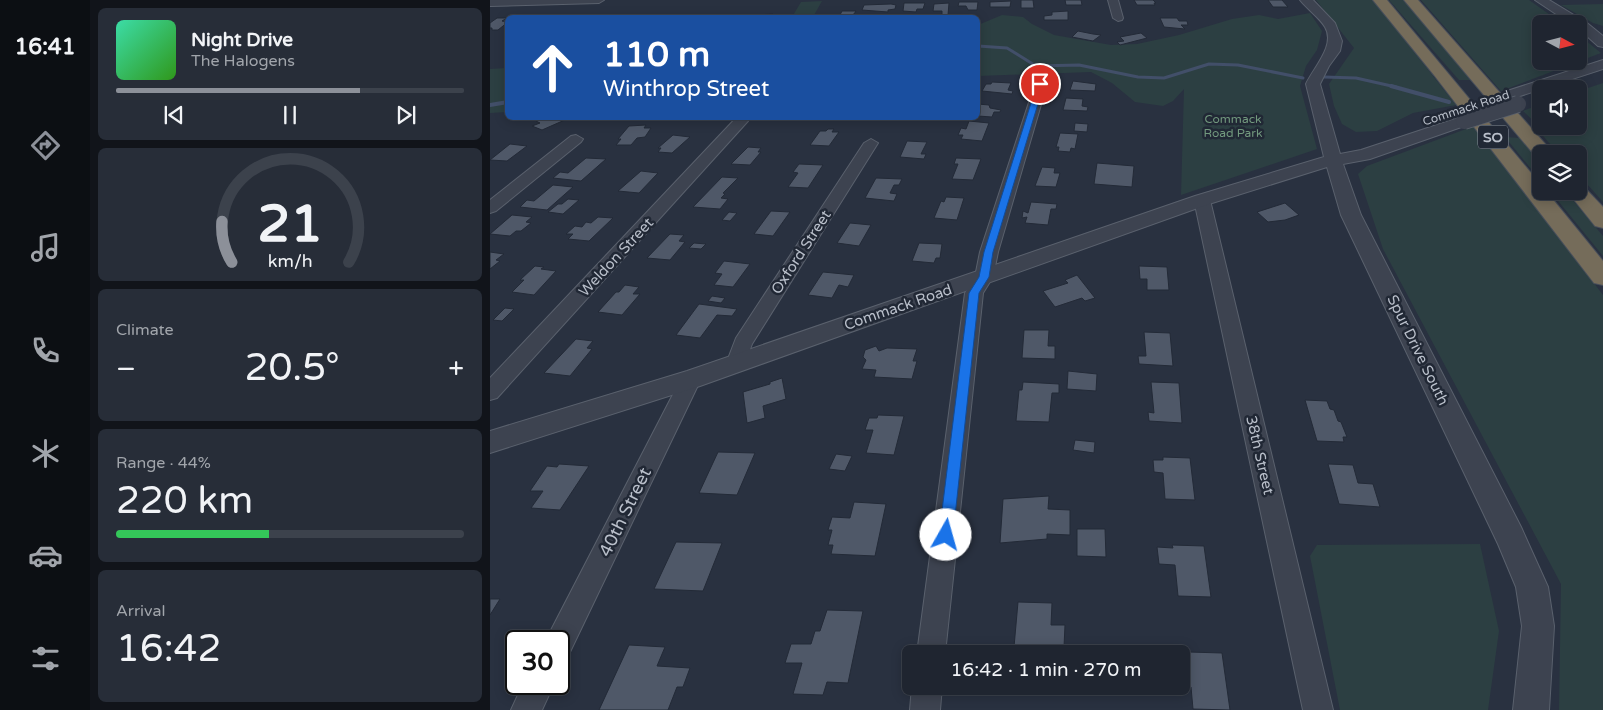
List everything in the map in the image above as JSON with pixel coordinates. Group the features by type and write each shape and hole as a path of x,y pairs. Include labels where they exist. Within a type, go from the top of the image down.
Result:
{"highway":[{"name":"SO","path":"1380,0 1440,72 1603,277"},
{"name":"SO","path":"1411,0 1536,145"},
{"path":"1585,200 1603,221"}],"street":[{"path":"490,3 599,0"},
{"path":"1113,0 1118,18"},
{"name":"Spur Drive South","path":"1306,0 1331,26 1335,41 1334,51 1322,66 1313,84 1351,215 1506,528 1532,587 1538,626 1531,710"},
{"path":"1541,0 1565,15"},
{"path":"1588,27 1603,30"},
{"path":"1588,30 1603,43"},
{"name":"Commack Road","path":"490,442 736,364 1202,200 1334,160 1364,155 1603,64"},
{"path":"1587,81 1603,76"},
{"path":"932,645 974,293 984,277 989,252 1040,84"},
{"name":"Commack Road","path":"1514,99 1532,97"},
{"name":"Weldon Street","path":"490,392 741,121"},
{"path":"490,208 576,139"},
{"name":"Oxford Street","path":"736,364 743,342 871,143"},
{"name":"38th Street","path":"1202,200 1318,710"},
{"name":"40th Street","path":"566,630 691,379"},
{"path":"526,710 534,695"},
{"path":"925,710 927,695"}],"green space":[{"path":"1316,0 1373,0 1456,105 1413,113 1377,131 1356,132 1342,124 1334,106 1329,84 1354,48"},
{"path":"1389,0 1403,0 1472,80 1459,80"},
{"path":"1421,0 1529,0 1550,15 1532,15 1532,70 1556,70 1501,91"},
{"path":"822,1 814,15 793,15 801,2"},
{"path":"1603,4 1603,26 1588,20 1588,15 1579,15 1561,5"},
{"name":"Commack Road Park","path":"1310,13 1322,31 1317,50 1306,66 1300,86 1317,149 1181,195 1184,89 1173,101 1163,106 1135,102 1112,83 1091,72 980,76 980,24 1002,15 1023,17 1032,24 1054,35 1111,45 1137,44 1179,35 1232,19 1259,15 1278,19"},
{"path":"1588,42 1601,53 1588,58"},
{"path":"505,68 505,112 490,113 490,69"},
{"path":"1603,83 1603,202 1587,184 1587,145 1551,145 1542,135 1587,135 1587,88"},
{"path":"1532,108 1532,120 1523,111"},
{"path":"1474,126 1603,295 1603,710 1559,710 1561,584 1383,249 1358,174 1367,166"},
{"path":"1505,137 1520,138 1532,152 1532,170"},
{"path":"1557,200 1573,200 1603,236 1603,256"},
{"path":"1480,544 1499,631 1488,710 1340,710 1310,556 1317,545"}],"building":[{"path":"1021,0 1033,0 1034,8 1021,8"},
{"path":"1065,0 1081,0 1082,5 1066,5"},
{"path":"1134,0 1153,0 1156,3 1154,3 1155,5 1137,5"},
{"path":"1268,0 1282,0 1288,7 1273,7"},
{"path":"1011,1 1010,7 990,7 990,2"},
{"path":"959,2 978,2 977,10 968,10 966,6 958,6"},
{"path":"904,3 925,3 923,9 917,9 916,12 903,11"},
{"path":"949,3 948,15 942,15 942,11 933,11 934,4"},
{"path":"864,5 896,5 895,9 888,10 888,12 862,10"},
{"path":"842,11 856,11 852,15 840,15"},
{"path":"1068,11 1068,20 1044,20 1044,16 1052,15 1052,12"},
{"path":"497,18 505,18 502,21 505,22 505,24 498,30 492,30 490,23"},
{"path":"1160,18 1177,18 1179,21 1187,21 1188,25 1181,25 1185,29 1164,27"},
{"path":"1078,31 1101,35 1093,41 1072,37"},
{"path":"1141,33 1147,38 1120,45 1117,42 1124,41 1120,37"},
{"path":"1073,81 1096,84 1095,91 1070,90"},
{"path":"992,82 1011,83 1008,90 1013,91 1012,94 982,91 986,84 991,84"},
{"path":"1066,98 1083,99 1082,106 1088,107 1087,111 1063,110"},
{"path":"980,104 989,105 990,108 1001,110 1000,112 994,112 992,117 980,116"},
{"path":"565,120 542,130 532,126 540,123 536,121"},
{"path":"969,121 989,123 982,141 961,139 963,135 958,135 961,128 966,129"},
{"path":"1075,123 1088,124 1087,132 1074,131"},
{"path":"646,125 644,128 651,128 645,137 637,138 631,145 616,145 621,139 618,139 629,126"},
{"path":"834,129 832,132 839,132 829,146 810,145 820,131"},
{"path":"1060,133 1078,134 1075,149 1071,148 1070,152 1058,151 1059,147 1056,147"},
{"path":"673,135 690,137 672,153 658,152 661,148 658,148"},
{"path":"907,141 927,142 921,154 926,154 924,159 900,157"},
{"path":"510,144 527,146 507,161 490,160"},
{"path":"748,147 761,148 758,152 761,152 750,165 731,164"},
{"path":"586,158 606,159 581,181 553,178 560,172 568,173"},
{"path":"956,158 981,159 973,180 952,179 958,164 954,164"},
{"path":"1097,163 1134,166 1132,187 1094,184"},
{"path":"799,164 823,165 808,188 788,187 798,173 793,172"},
{"path":"1042,167 1055,168 1054,173 1060,173 1056,187 1035,186"},
{"path":"641,171 658,173 639,193 618,191"},
{"path":"722,177 738,178 723,193 725,194 721,198 728,199 720,209 693,207"},
{"path":"876,178 902,179 899,185 894,185 890,193 897,194 894,201 865,198"},
{"path":"553,185 573,187 547,210 520,207 527,200 534,201"},
{"path":"946,197 964,198 957,220 934,218 941,201 944,202"},
{"path":"568,199 579,200 563,214 548,212 558,204 562,204"},
{"path":"1031,202 1057,204 1056,209 1051,209 1048,225 1025,223 1027,217 1022,218 1023,211 1028,213"},
{"path":"1285,203 1299,215 1285,220 1268,222 1257,212"},
{"path":"771,211 790,212 773,236 754,234"},
{"path":"729,212 737,213 730,221 722,220"},
{"path":"512,215 532,217 526,222 531,223 521,231 516,231 510,236 490,234"},
{"path":"598,217 613,218 589,241 568,239 573,234 566,234 575,226 582,227 586,222 591,223"},
{"path":"850,223 871,225 859,246 837,243"},
{"path":"670,234 684,235 679,241 685,242 670,260 647,258"},
{"path":"694,243 706,244 701,249 689,248"},
{"path":"919,243 942,244 940,258 936,258 934,263 912,261"},
{"path":"490,252 504,254 496,260 500,261 490,269"},
{"path":"724,261 750,264 733,287 714,285 722,274 715,273"},
{"path":"535,266 544,267 541,269 556,271 534,295 512,292 524,280 520,280"},
{"path":"1139,266 1167,267 1169,290 1147,290 1147,279 1140,279"},
{"path":"823,272 854,275 848,287 839,285 832,298 808,295"},
{"path":"1077,275 1095,298 1085,301 1082,298 1055,307 1043,291 1068,283 1065,280"},
{"path":"625,285 639,287 633,294 640,294 622,315 598,312 616,292 619,292"},
{"path":"712,296 725,298 721,303 708,301"},
{"path":"699,304 737,309 732,316 717,315 700,338 676,335"},
{"path":"505,308 514,309 502,321 493,320"},
{"path":"1024,330 1049,330 1048,346 1055,346 1055,359 1022,358"},
{"path":"1144,332 1170,333 1173,366 1139,364 1138,356 1146,356"},
{"path":"576,339 593,341 587,348 592,349 570,376 544,373"},
{"path":"876,346 879,351 887,348 917,349 913,361 917,361 912,379 874,377 876,370 862,369 866,360 863,357 865,350"},
{"path":"1068,371 1097,374 1096,391 1067,389"},
{"path":"782,378 786,399 763,406 765,418 747,423 743,392 770,384 770,382"},
{"path":"1023,382 1059,384 1059,393 1052,393 1049,422 1016,421 1019,390 1022,390"},
{"path":"1151,382 1179,383 1182,423 1149,421 1148,412 1154,413"},
{"path":"1305,400 1327,401 1330,409 1334,410 1338,421 1341,422 1347,437 1343,437 1344,442 1317,441"},
{"path":"878,415 904,416 894,455 866,453 873,430 865,430 869,418 877,418"},
{"path":"1075,440 1095,442 1094,453 1073,450"},
{"path":"718,452 755,453 737,495 699,493"},
{"path":"836,454 852,456 845,471 829,469"},
{"path":"1163,457 1190,458 1195,500 1165,499 1163,473 1154,472 1153,460 1163,460"},
{"path":"559,464 589,466 560,510 531,508 543,491 530,491 547,466 557,467"},
{"path":"1328,464 1353,465 1358,483 1373,484 1380,507 1339,504"},
{"path":"1049,496 1048,509 1070,510 1070,535 1047,534 1047,539 1000,543 1003,499"},
{"path":"854,502 886,504 875,556 831,554 833,545 828,545 832,530 828,530 832,517 850,518"},
{"path":"1077,529 1105,529 1106,557 1077,556"},
{"path":"676,542 722,543 703,591 654,589"},
{"path":"1172,545 1204,546 1211,597 1178,596 1175,565 1159,564 1157,547 1173,548"},
{"path":"490,599 500,599 490,615"},
{"path":"1018,602 1052,603 1051,625 1065,625 1064,645 1014,645"},
{"path":"827,610 863,611 848,683 827,682 823,695 793,694 802,663 785,663 791,644 811,644 815,631 820,631"},
{"path":"629,645 665,647 657,666 690,668 683,687 677,687 668,710 599,710"},
{"path":"1190,652 1222,653 1230,710 1193,709"}],"waterway":[{"path":"980,46 1007,48 1036,66 1079,65 1138,77 1164,78 1209,64 1238,65 1303,78"},
{"path":"1324,77 1356,78 1396,87"},
{"path":"1391,86 1449,102"},
{"path":"490,105 505,102"}],"route":[{"path":"946,535 974,293 984,277 989,252 1040,84"}]}
